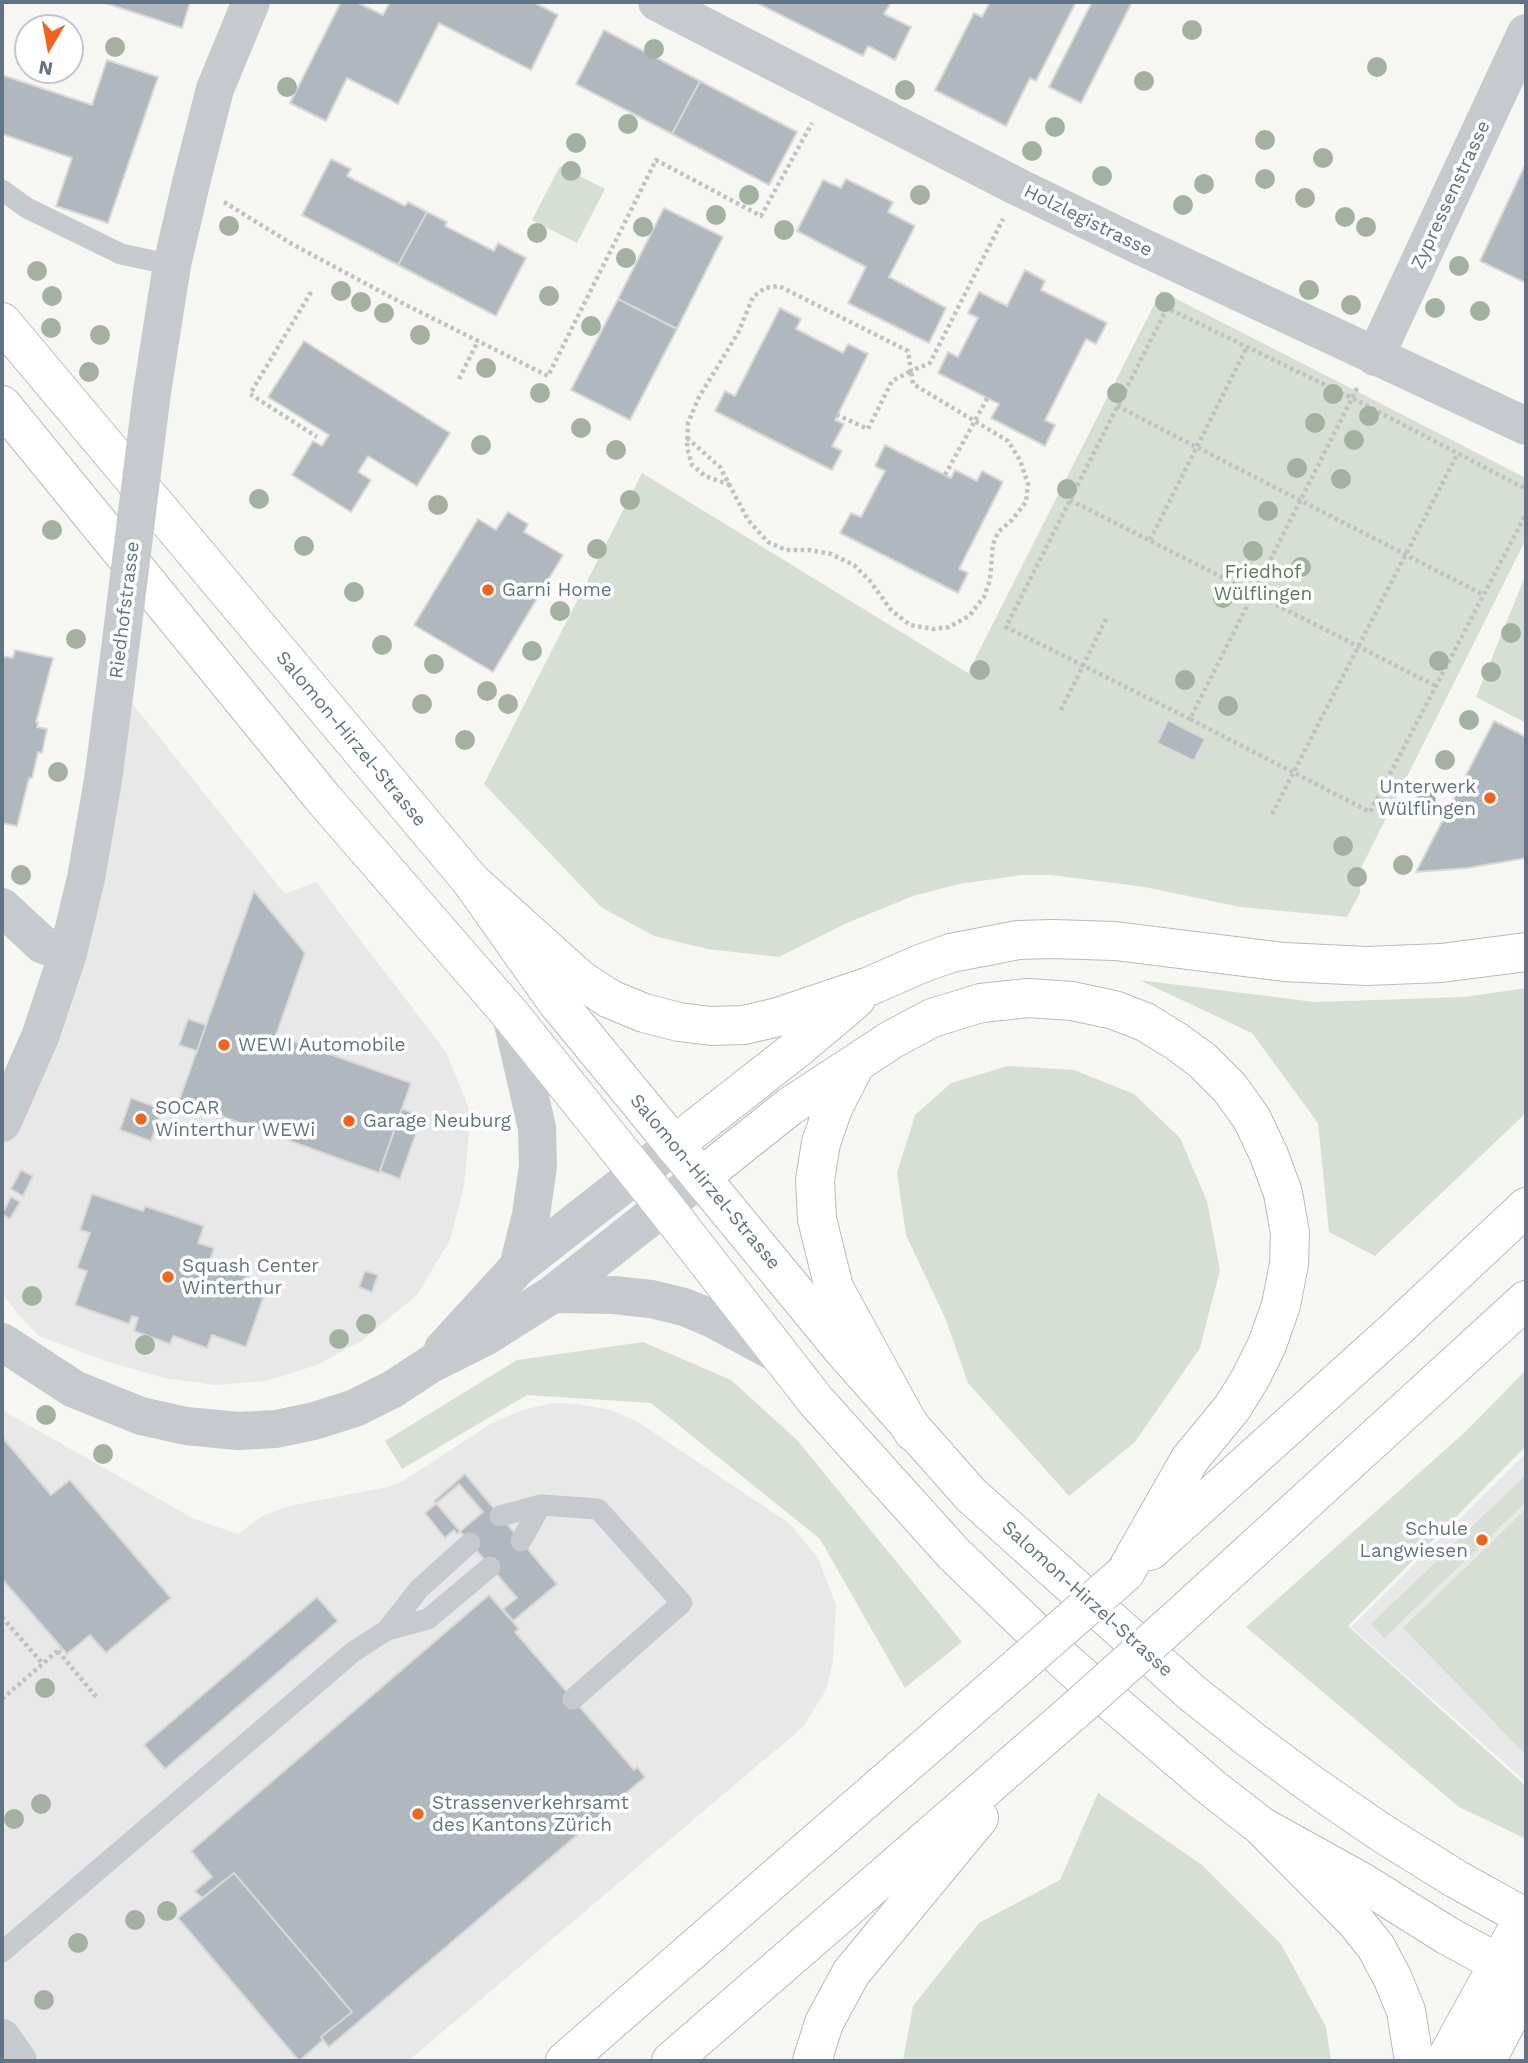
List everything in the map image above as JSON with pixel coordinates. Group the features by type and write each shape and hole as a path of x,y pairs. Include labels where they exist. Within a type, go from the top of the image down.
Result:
{"main road":[{"name":"Salomon-Hirzel-Strasse","path":"2,322 471,881 556,1001 674,1145 913,1432 971,1495 1201,1700 1312,1785 1382,1833 1525,1918"},
{"path":"2,405 323,797 511,1015 816,1401 888,1483 998,1597 1070,1666 1261,1826 1356,1922 1376,1947 1394,1979 1406,2011 1414,2061"},
{"path":"471,881 580,980 610,999 645,1013 711,1026 744,1024 778,1017 870,986 951,953 1018,940 1115,942 1284,962 1367,966 1441,963 1526,952"},
{"path":"674,1145 799,1047 870,986"},
{"path":"701,1177 789,1107 891,1040 932,1018 981,1003 1028,998 1072,1001 1114,1010 1146,1022 1203,1061 1230,1088 1251,1119 1269,1155 1283,1193 1290,1233 1289,1264 1281,1305 1267,1345 1250,1379 1232,1408 1190,1459 1125,1573"},
{"path":"855,1065 833,1108 821,1143 815,1180 817,1219 834,1288 913,1432"},
{"path":"565,2061 1125,1573 1335,1385 1526,1207"},
{"path":"671,2061 1177,1620 1526,1300"},
{"path":"813,2061 824,2023 851,1973 1060,1724"},
{"path":"1261,1826 1362,1882 1517,1976"},
{"path":"1486,2061 1517,1976 1525,1918"},
{"path":"1445,2061 1517,1976"}],"street":[{"name":"Riedhofstrasse","path":"2,1123 40,1037 68,953 86,878 103,780 152,392 172,265 215,89 251,2"},
{"name":"Holzlegistrasse","path":"657,2 1020,188 1526,426"},
{"name":"Zypressenstrasse","path":"1375,356 1526,33"},
{"path":"2,907 43,945 68,953"},
{"path":"511,1015 537,1128 538,1153 531,1215 518,1267"},
{"path":"431,1364 518,1267 674,1145"},
{"path":"2,1342 74,1390 141,1416 186,1426 238,1431 314,1421 355,1408 393,1389 431,1364 485,1337 553,1294 701,1177"},
{"path":"553,1294 613,1295 651,1299 684,1307 713,1319 780,1355"},
{"path":"2,2038 18,2061"}],"lane":[{"path":"2,190 27,208 121,254 172,265"},
{"path":"500,1516 541,1505 598,1509 682,1603 573,1699"},
{"path":"521,1541 541,1505"},
{"path":"387,1630 419,1589 470,1543"},
{"path":"2,1952 353,1652 387,1630 428,1619 490,1567"}],"path":[{"path":"216,197 292,244 548,376 656,160 761,216 816,116"},
{"path":"837,415 868,429 892,381 930,363 1020,188"},
{"path":"687,438 720,467 730,485 748,520 768,541 786,550 831,554 854,565 870,581 891,610 910,625 933,629 949,627 969,616 984,597 990,580 993,544 998,532 1026,502 1028,484 1020,460 1008,441 913,384 908,351 779,286 765,288 753,297 738,332 699,397 688,423 687,438 687,447 692,465 705,476 730,485"},
{"path":"311,292 250,394 317,437"},
{"path":"1526,489 1352,398 1167,308 1006,626 1370,812 1526,514"},
{"path":"459,379 478,341"},
{"path":"1150,540 1247,347"},
{"path":"945,475 988,397"},
{"path":"1190,719 1352,398"},
{"path":"1117,406 1484,595"},
{"path":"1272,814 1458,453"},
{"path":"1070,500 1436,686"},
{"path":"1060,710 1107,617"},
{"path":"2,1617 43,1664"},
{"path":"2,1699 59,1649 98,1699"}],"shaded area":[{"path":"116,683 285,894 316,882 446,1052 471,1113 464,1186 450,1240 417,1295 361,1341 317,1365 266,1381 215,1385 164,1378 108,1362 39,1336 2,1293 2,1123 11,1105"},
{"path":"553,1403 611,1410 638,1422 789,1523 818,1558 836,1605 833,1661 826,1690 803,1727 408,2061 2,2061 2,1410 194,1519 238,1534 262,1516 289,1506 388,1487 403,1481 492,1423 522,1410"},
{"name":"Schule Langwiesen","path":"1526,1453 1526,1782 1351,1627"}],"green space":[{"path":"560,166 605,189 577,243 532,220"},
{"name":"Friedhof Wülflingen","path":"1161,291 1526,478 1526,539 1360,870 1360,893 1347,917 1240,907 1145,887 1051,875 1023,875 959,884 913,896 847,923 779,957 707,949 654,936 601,907 484,784 642,473 968,673"},
{"path":"1526,574 1526,723 1476,697"},
{"path":"1139,980 1315,1002 1465,997 1526,988 1526,1113 1375,1256 1329,1232 1318,1123 1252,1033"},
{"path":"1008,1066 1074,1070 1134,1094 1180,1138 1207,1201 1220,1270 1200,1348 1135,1442 1069,1496 968,1383 946,1320 906,1235 897,1173 915,1115 951,1083"},
{"path":"643,1342 731,1380 797,1440 962,1642 905,1688 820,1539 651,1403 527,1395 402,1469 385,1441 517,1360"},
{"path":"1526,1370 1526,1446 1348,1626 1526,1786 1526,1839 1459,1807 1246,1627 1464,1433"},
{"path":"1526,1475 1526,1502 1384,1638 1371,1624"},
{"path":"1526,1509 1526,1755 1403,1628"},
{"path":"1098,1793 1202,1865 1281,1944 1326,2027 1331,2061 903,2061 913,2006 979,1923 1060,1880"}],"building":[{"path":"102,2 190,2 182,28"},
{"path":"341,2 356,2 383,15 390,2 533,2 558,15 531,70 439,23 398,104 347,78 326,121 290,103"},
{"path":"755,2 891,2 884,14 911,27 895,60 868,46 863,56"},
{"path":"990,2 1076,2 1036,81 1030,78 1006,126 935,90 974,13 982,17"},
{"path":"1092,2 1132,2 1081,103 1049,87"},
{"path":"604,30 700,81 672,134 576,84"},
{"path":"107,60 158,77 108,223 56,206 72,158 2,134 2,75 14,79 14,84 29,84 92,105"},
{"path":"700,81 797,132 769,185 672,134"},
{"path":"331,159 351,169 347,176 405,206 408,202 427,212 398,265 302,215"},
{"path":"1526,163 1526,283 1480,261"},
{"path":"846,179 893,202 888,212 915,226 889,277 946,308 929,343 848,303 866,267 797,231 823,180 841,188"},
{"path":"664,208 723,237 677,329 618,299"},
{"path":"427,212 447,222 445,226 494,251 498,243 526,258 496,316 398,265"},
{"path":"1025,270 1045,281 1041,290 1107,323 1096,344 1086,339 1045,420 1055,425 1045,446 991,418 999,404 938,373 948,352 958,357 978,318 968,313 979,292 1007,306"},
{"path":"618,299 677,329 630,420 571,390"},
{"path":"780,308 801,319 796,329 843,353 848,344 868,354 835,420 844,424 832,446 842,451 832,470 715,411 725,391 735,396"},
{"path":"304,341 450,433 417,486 368,456 358,472 371,480 351,512 292,475 313,441 322,446 329,435 268,397"},
{"path":"885,445 951,478 955,470 977,481 982,471 1003,482 959,569 968,573 958,593 840,533 851,513 861,517 885,471 875,466"},
{"name":"Garni Home","path":"508,512 528,524 524,532 563,555 493,672 414,625 478,519 496,530"},
{"path":"15,650 53,658 36,722 37,727 47,729 42,753 38,752 32,778 29,778 17,826 2,823 2,656 13,658"},
{"path":"1168,720 1205,739 1194,761 1157,743"},
{"name":"Unterwerk Wülflingen","path":"1494,721 1526,737 1526,858 1467,868 1416,872"},
{"path":"254,891 305,953 276,1035 411,1083 379,1173 179,1101"},
{"path":"188,1019 206,1025 197,1051 179,1045"},
{"name":"SOCAR Winterthur WEWi","path":"131,1098 162,1109 151,1141 120,1130"},
{"path":"402,1109 422,1116 400,1179 380,1171"},
{"path":"21,1170 33,1176 23,1196 11,1189"},
{"name":"Squash Center Winterthur","path":"92,1194 143,1211 145,1206 204,1226 198,1243 214,1248 209,1263 268,1284 246,1347 212,1335 207,1348 173,1336 170,1344 134,1331 138,1318 132,1316 129,1324 75,1305 87,1271 77,1268 90,1233 80,1230"},
{"path":"11,1197 20,1202 10,1219 2,1214"},
{"path":"365,1271 378,1275 372,1292 359,1287"},
{"path":"2,1437 51,1495 70,1480 171,1598 106,1653 90,1635 67,1654 2,1579"},
{"path":"465,1474 557,1584 513,1621 503,1609 517,1598 434,1501"},
{"path":"459,1484 483,1512 457,1534 454,1530 445,1538 425,1513"},
{"name":"Strassenverkehrsamt des Kantons Zürich","path":"489,1595 519,1629 515,1632 634,1770 637,1767 645,1777 329,2047 321,2037 352,2012 234,1873 202,1898 195,1891 212,1877 191,1851"},
{"path":"317,1597 338,1621 165,1769 144,1745"},
{"path":"234,1873 352,2012 321,2037 323,2040 299,2061 178,1918"}],"place":[{"name":"Garni Home","path":"488,590"},
{"name":"Unterwerk Wülflingen","path":"1490,798"},
{"name":"WEWI Automobile","path":"224,1045"},
{"name":"SOCAR Winterthur WEWi","path":"141,1119"},
{"name":"Garage Neuburg","path":"349,1121"},
{"name":"Squash Center Winterthur","path":"168,1277"},
{"name":"Schule Langwiesen","path":"1482,1540"},
{"name":"Strassenverkehrsamt des Kantons Zürich","path":"418,1814"}]}
